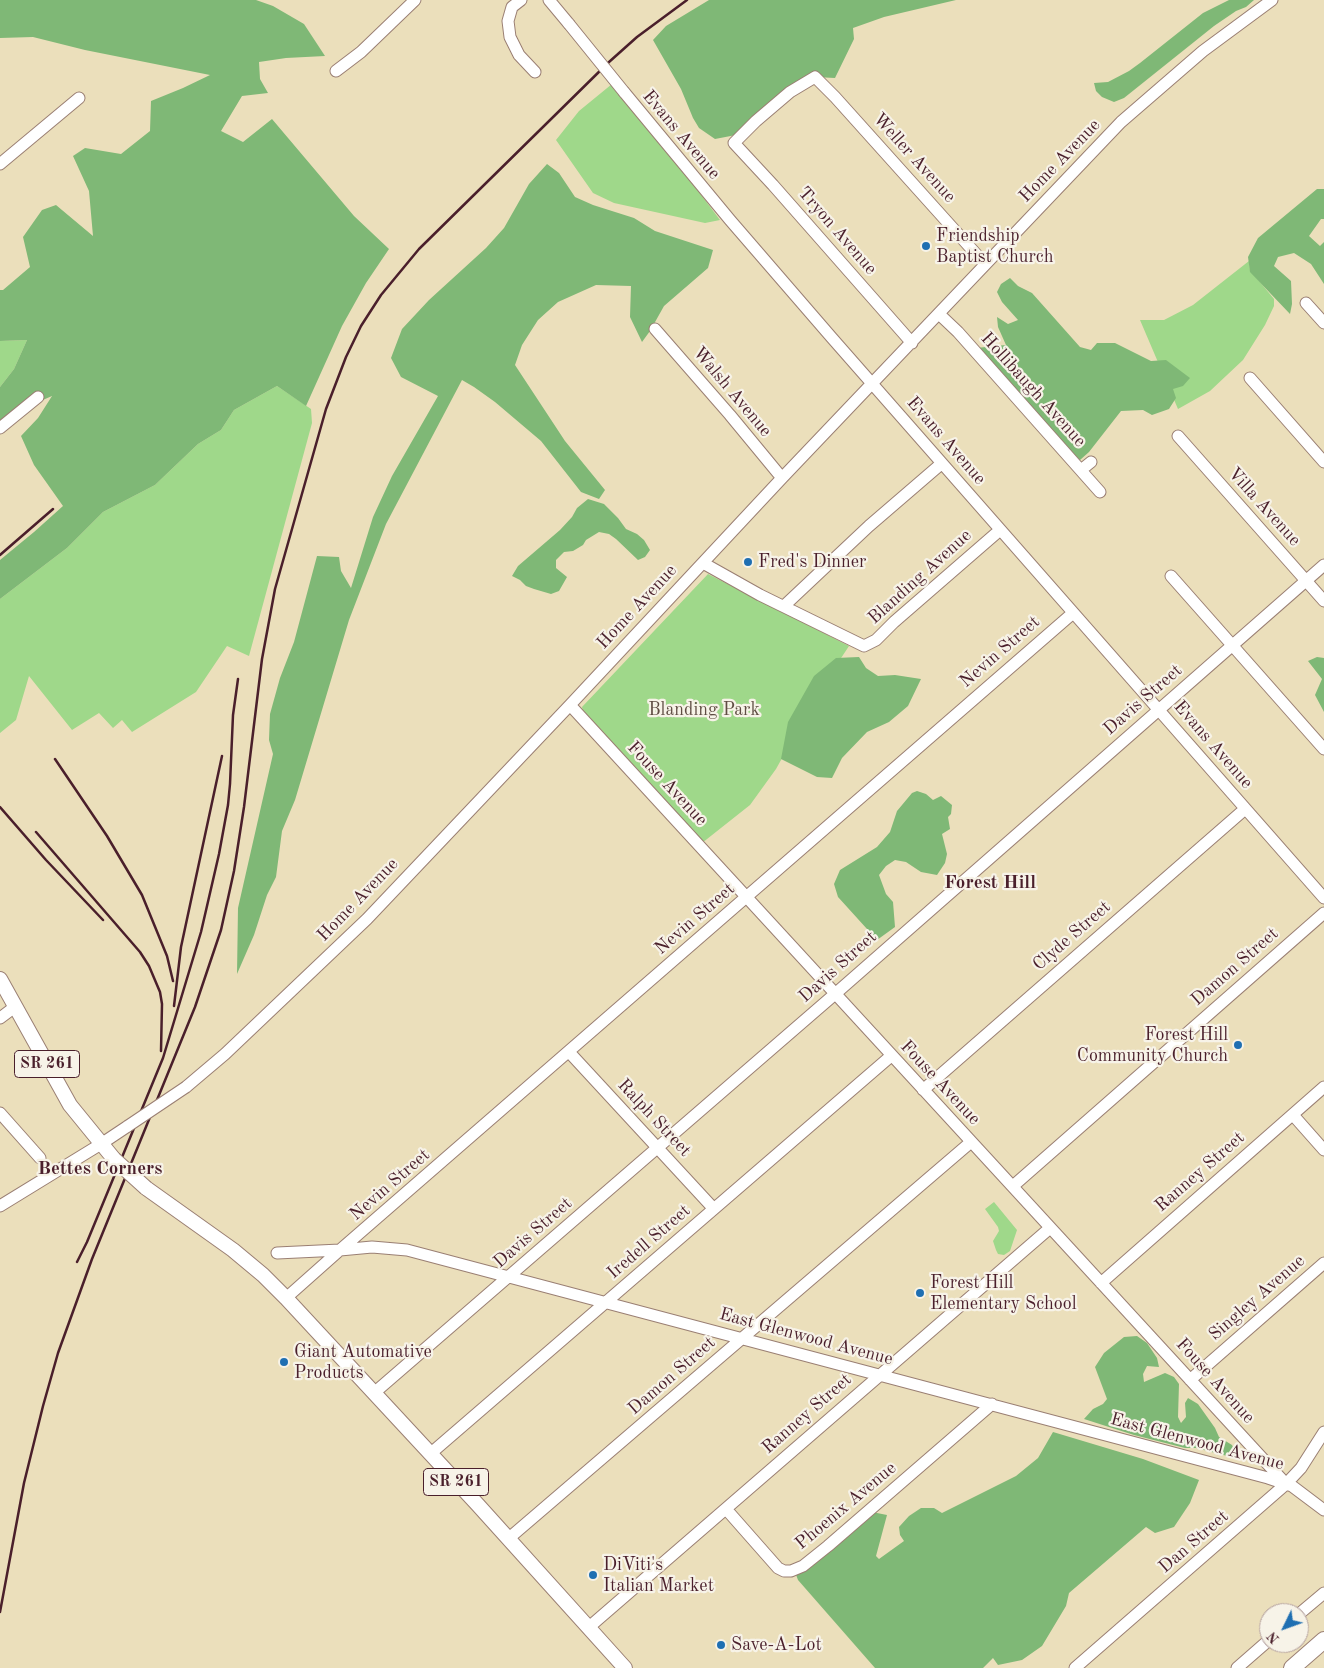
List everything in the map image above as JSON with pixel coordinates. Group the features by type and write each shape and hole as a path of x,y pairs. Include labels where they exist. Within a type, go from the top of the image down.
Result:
{"highway":[{"path":"1292,1668 1324,1640"}],"main road":[{"name":"SR 261","path":"0,979 65,1097 81,1120 114,1159 146,1188 233,1250 286,1298 625,1668"}],"street":[{"path":"336,71 361,52 415,0"},
{"path":"521,0 512,7 508,21 510,37 519,55 535,72"},
{"name":"Evans Avenue","path":"549,0 659,136 941,464 1324,898"},
{"name":"Home Avenue","path":"0,1206 101,1144 186,1087 225,1054 366,919 1130,113 1203,51 1272,0"},
{"name":"Weller Avenue","path":"734,143 790,92 815,78 835,97 985,264"},
{"path":"0,164 79,98"},
{"name":"Tryon Avenue","path":"734,143 774,185 912,343"},
{"path":"1306,303 1324,323"},
{"name":"Hollibaugh Avenue","path":"939,314 958,332 1100,492"},
{"name":"Walsh Avenue","path":"655,329 730,414 782,478"},
{"path":"1250,378 1324,462"},
{"path":"0,428 38,397"},
{"name":"Villa Avenue","path":"1178,436 1324,601"},
{"path":"1081,470 1091,462"},
{"path":"784,606 869,526 941,464"},
{"name":"Blanding Avenue","path":"703,563 727,578 864,646 871,644 961,562 1000,530"},
{"name":"Davis Street","path":"374,1393 835,994 1324,565"},
{"path":"1171,576 1324,749"},
{"name":"Nevin Street","path":"340,1250 1073,613"},
{"name":"Fouse Avenue","path":"570,705 1286,1484"},
{"name":"Clyde Street","path":"923,1090 1245,809"},
{"name":"Damon Street","path":"1012,1186 1324,913"},
{"path":"0,1018 16,1006"},
{"name":"Ralph Street","path":"570,1052 714,1209"},
{"name":"Iredell Street","path":"430,1454 891,1056"},
{"name":"Ranney Street","path":"1100,1283 1324,1087"},
{"path":"0,1113 40,1158"},
{"path":"1293,1115 1324,1150"},
{"name":"Damon Street","path":"508,1539 971,1142"},
{"name":"Ranney Street","path":"588,1628 629,1590 726,1509 852,1398 882,1375 941,1321 1050,1228"},
{"name":"East Glenwood Avenue","path":"277,1253 372,1247 406,1250 992,1404 1286,1484 1305,1494 1324,1510"},
{"path":"286,1298 340,1250"},
{"name":"Singley Avenue","path":"1190,1380 1324,1262"},
{"name":"Phoenix Avenue","path":"726,1509 778,1568 784,1571 791,1571 803,1566 822,1551 992,1404"},
{"name":"Dan Street","path":"1075,1668 1286,1484 1301,1468 1324,1432"},
{"path":"1309,1606 1324,1593"},
{"path":"1237,1668 1259,1649"}],"green space":[{"path":"0,0 256,0 273,6 304,24 325,56 286,58 259,62 260,79 268,93 242,96 221,131 243,142 272,119 354,216 389,249 366,283 342,326 306,406 277,386 234,410 221,430 198,444 155,485 103,512 67,548 0,599 0,560 63,506 34,465 21,436 38,418 52,396 13,413 0,424 0,387 14,369 27,340 0,341 0,290 3,290 30,267 23,237 42,210 56,205 93,236 89,191 73,156 85,148 121,154 150,131 151,101 210,75 85,50 33,37 0,38"},
{"path":"709,0 956,0 884,17 853,28 854,39 835,78 815,77 741,134 715,139 699,128 681,89 653,40 666,26"},
{"path":"1229,0 1254,0 1246,7 1236,11 1214,26 1124,98 1114,102 1102,97 1096,91 1094,83 1108,82 1129,71 1203,13"},
{"path":"612,84 720,220 705,223 614,203 593,193 556,140 579,111"},
{"path":"547,164 559,173 575,197 593,205 634,218 655,231 713,250 708,268 664,306 642,342 630,317 631,286 596,285 558,302 538,320 522,345 515,365 565,441 605,490 599,499 581,492 541,441 495,402 462,380 386,524 349,620 295,800 282,831 276,877 267,895 254,935 237,974 238,908 273,754 269,740 270,714 280,678 294,642 317,556 339,557 341,571 351,588 373,517 392,476 438,396 401,377 391,358 402,329 429,300 486,248 504,228 529,184"},
{"path":"1317,189 1324,189 1324,219 1321,219 1309,236 1320,246 1324,242 1324,284 1311,264 1294,253 1278,257 1274,266 1291,281 1292,304 1290,314 1250,272 1248,257 1258,238"},
{"path":"1249,261 1250,270 1274,299 1274,306 1265,325 1243,360 1210,391 1178,409 1140,320 1164,320 1193,305"},
{"path":"1010,278 1018,286 1032,293 1080,347 1091,350 1097,343 1115,343 1151,361 1166,360 1190,378 1183,386 1173,389 1176,398 1169,409 1152,415 1143,410 1121,411 1089,452 1080,460 1038,419 976,348 1006,345 998,327 997,317 1008,324 1018,320 1002,302 997,292 1001,284"},
{"path":"27,340 14,369 0,387 0,341"},
{"path":"277,386 311,409 312,423 249,656 227,646 196,692 132,732 122,720 113,728 99,713 72,730 29,676 16,720 0,733 0,599 67,548 103,512 155,485 198,444 221,430 234,410"},
{"path":"588,499 604,504 626,529 644,540 650,550 645,557 638,560 616,539 609,534 599,532 573,551 564,552 556,560 556,568 567,577 559,591 551,594 534,589 512,576 518,566 560,530 572,517 577,508"},
{"name":"Blanding Park","path":"708,574 849,646 820,690 776,769 750,805 702,843 583,711 582,707"},
{"path":"859,657 866,668 878,676 895,675 921,679 908,706 889,722 867,732 842,758 832,778 817,777 781,759 788,722 814,676 836,658"},
{"path":"1317,657 1324,658 1324,712 1315,695 1322,679 1308,661"},
{"path":"917,791 926,794 933,800 941,796 952,805 951,814 948,817 950,829 942,834 947,854 945,863 937,875 921,872 906,862 895,860 886,866 879,875 886,894 893,902 895,927 877,940 838,897 834,884 840,870 877,847 890,832 897,811 912,793"},
{"path":"994,1202 1017,1230 1010,1251 1004,1255 998,1254 996,1250 993,1241 999,1231 998,1227 985,1209"},
{"path":"1137,1336 1147,1343 1157,1358 1159,1367 1147,1366 1143,1374 1144,1382 1165,1373 1174,1377 1179,1384 1178,1417 1181,1423 1186,1417 1185,1403 1188,1398 1198,1404 1219,1437 1232,1445 1239,1459 1134,1435 1084,1419 1093,1409 1103,1404 1107,1399 1095,1367 1104,1353 1124,1337"},
{"path":"1053,1432 1143,1459 1199,1480 1190,1503 1174,1527 1155,1533 1146,1527 1069,1593 1066,1606 1042,1646 1022,1660 998,1665 993,1658 983,1668 875,1668 798,1580 795,1572 872,1512 887,1515 876,1556 879,1559 904,1541 900,1535 899,1527 909,1516 921,1508 934,1508 942,1513 1016,1476 1038,1458"}],"railway":[{"path":"0,1612 24,1483 58,1353 92,1259 195,1007 221,930 234,871 244,807 262,659 275,589 326,409 346,357 361,326 381,295 419,249 609,62 637,37 687,0"},
{"path":"0,555 53,509"},
{"path":"77,1262 163,1058 201,932 228,805 233,715 238,679"},
{"path":"174,1006 181,947 222,756"},
{"path":"55,759 107,836 142,895 167,956 173,981"},
{"path":"0,807 46,860 103,920"},
{"path":"36,832 140,952 149,966 160,992 162,1004 161,1051"}],"place":[{"name":"Friendship Baptist Church","path":"926,246"},
{"name":"Fred's Dinner","path":"748,562"},
{"name":"Forest Hill Community Church","path":"1238,1045"},
{"name":"Forest Hill Elementary School","path":"920,1293"},
{"name":"Giant Automative Products","path":"284,1362"},
{"name":"DiViti's Italian Market","path":"593,1575"},
{"name":"Save-A-Lot","path":"721,1645"}],"district":[{"name":"Forest Hill","path":"990,883"},
{"name":"Bettes Corners","path":"100,1169"}]}
